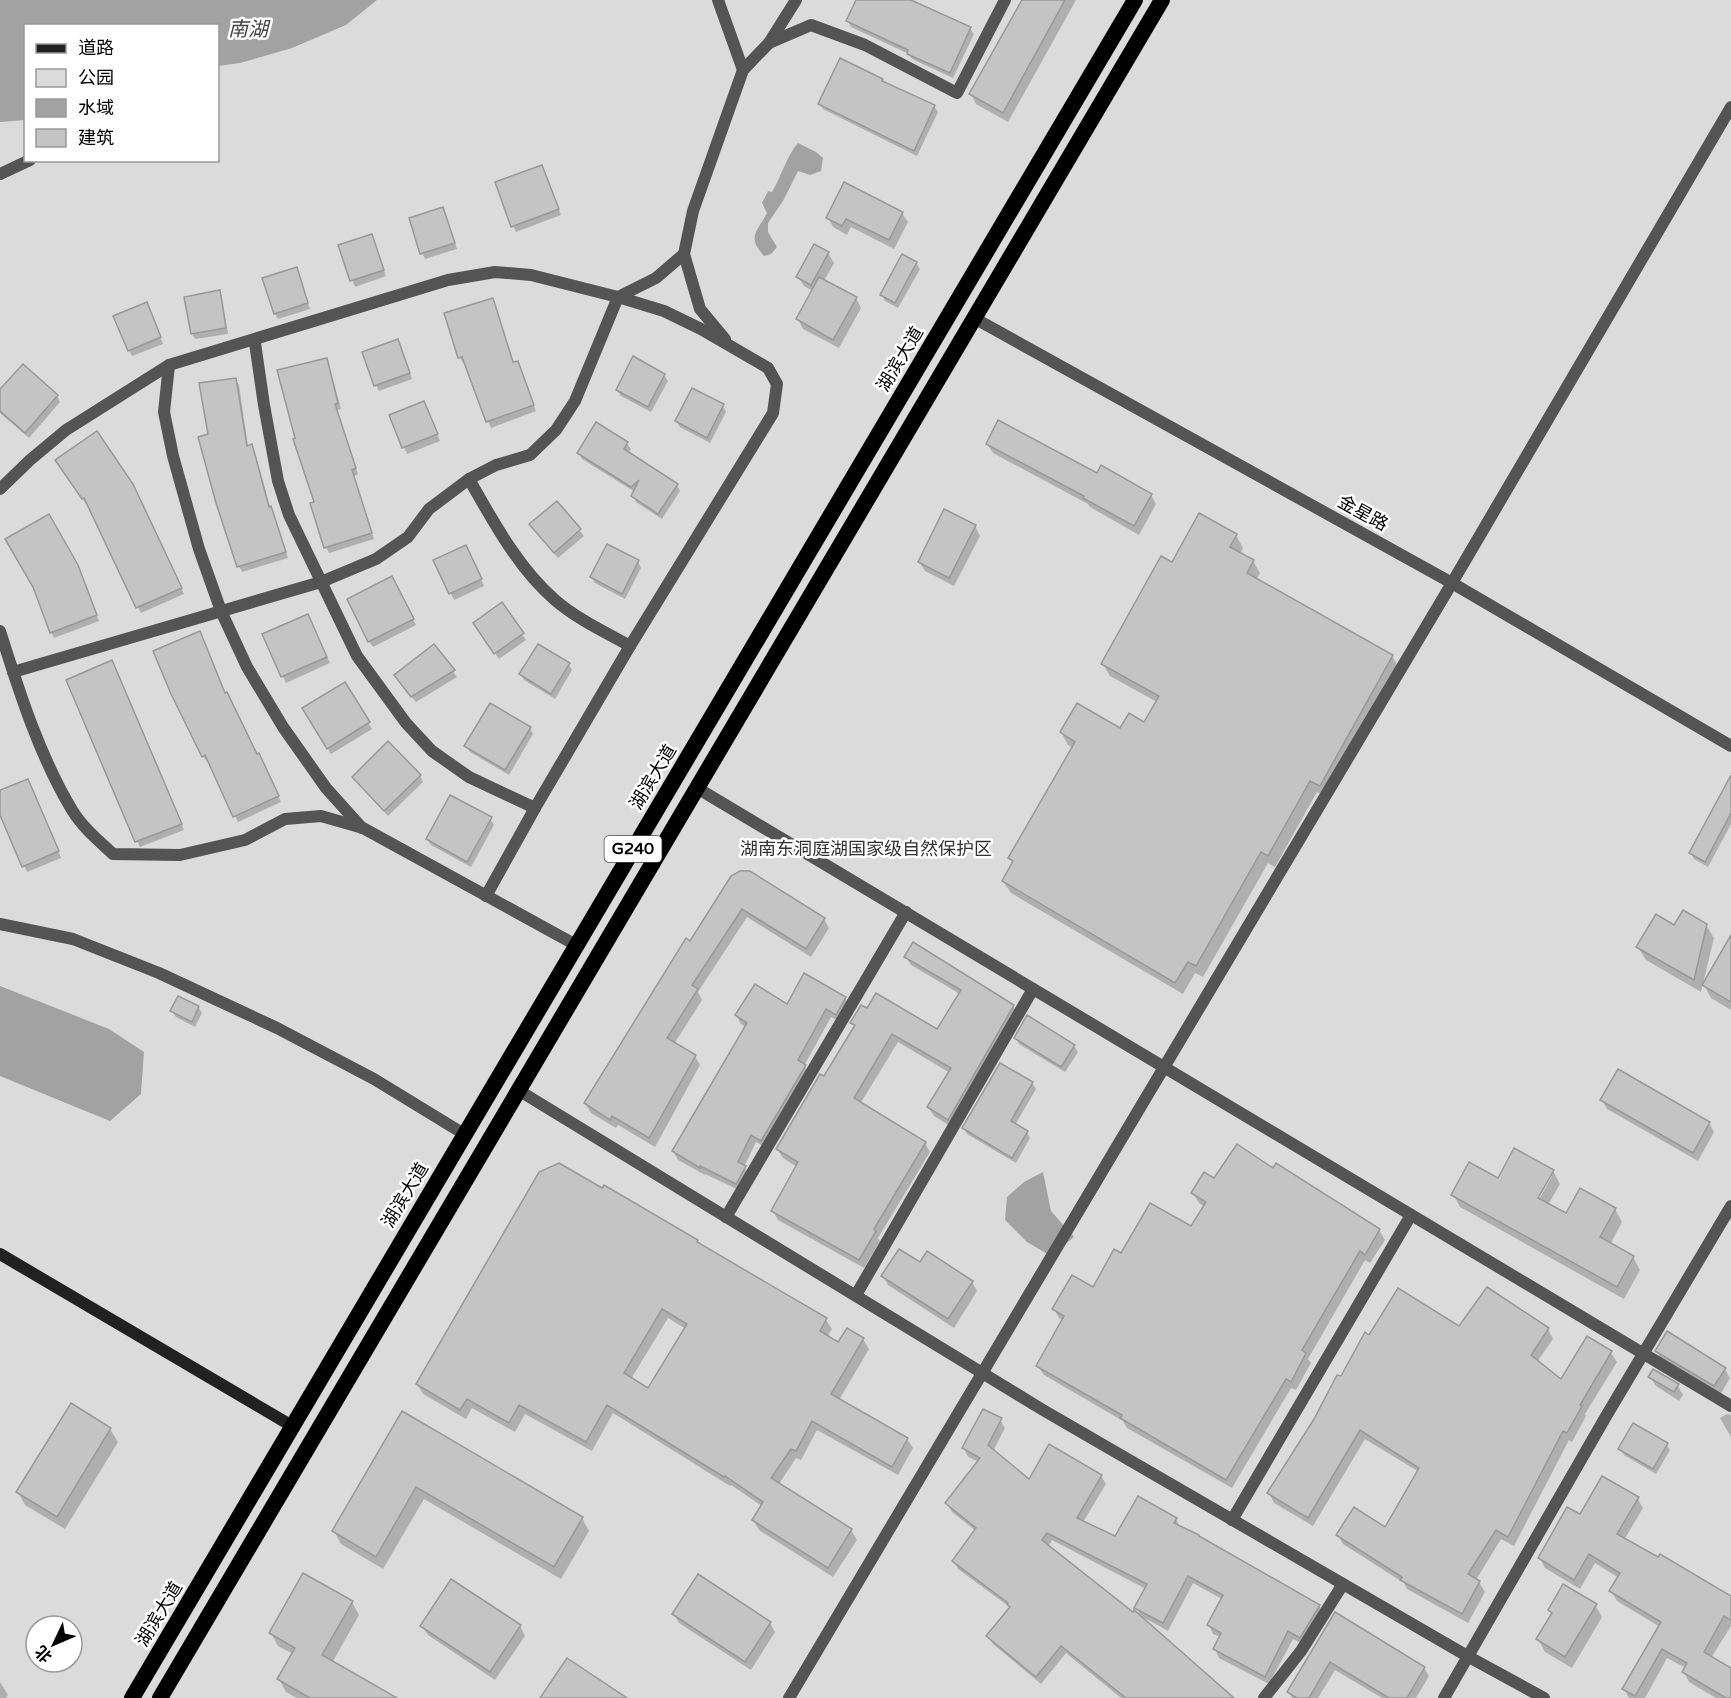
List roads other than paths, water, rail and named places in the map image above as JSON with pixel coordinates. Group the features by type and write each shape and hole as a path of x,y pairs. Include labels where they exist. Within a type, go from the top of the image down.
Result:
{"highway":[{"name":"湖滨大道","path":"132,1698 1135,0"},
{"name":"G240","path":"160,1698 1162,0"}],"main road":[{"path":"0,1254 292,1426"}],"street":[{"path":"718,0 743,70"},
{"path":"732,347 700,309 684,254 693,211 743,70 769,43 796,0"},
{"path":"769,43 811,25 865,45 957,93 1005,0"},
{"path":"789,1698 1452,583 1731,107"},
{"path":"0,174 26,162"},
{"path":"13,672 321,582 376,559 408,537 429,509 469,479 496,465 530,455 556,430 575,401 618,297 656,278 684,254"},
{"path":"0,489 66,430 169,365 448,280 495,272 531,275 664,311 768,368 777,384 773,413 630,646 486,896"},
{"name":"金星路","path":"974,318 1452,583 1731,746"},
{"path":"255,343 278,481 289,515 357,656 395,708 432,751 469,777 535,808"},
{"path":"169,365 164,412 173,456 220,611 247,667 283,727 326,788 363,828"},
{"path":"469,479 500,532 528,570 555,600 590,624 630,646"},
{"path":"0,631 13,672 51,767 73,812 90,833 113,854 180,855 245,840 285,819 321,816 363,828 576,945"},
{"path":"697,788 1731,1406"},
{"path":"726,1217 906,912"},
{"path":"0,924 73,939 159,973 277,1028 374,1079 464,1134"},
{"path":"856,1295 1033,989"},
{"path":"518,1090 982,1372 1469,1658 1544,1698"},
{"path":"1444,1698 1731,1206"},
{"path":"1232,1520 1411,1215"},
{"path":"1264,1698 1301,1652 1343,1584"}],"water":[{"name":"南湖","path":"0,0 377,0 346,25 292,48 240,63 219,66 219,24 24,24 24,120 0,122"},
{"path":"798,143 823,158 821,171 810,175 798,171 783,201 768,223 768,232 777,247 771,254 764,256 755,239 757,230 767,213 762,203 768,191 772,192 790,154"},
{"path":"0,986 109,1029 144,1052 141,1094 110,1121 0,1076"},
{"path":"1043,1172 1051,1211 1074,1237 1051,1256 1027,1242 1005,1220 1007,1197 1024,1182"}],"park label":[{"name":"湖南东洞庭湖国家级自然保护区","path":"866,849"}]}
